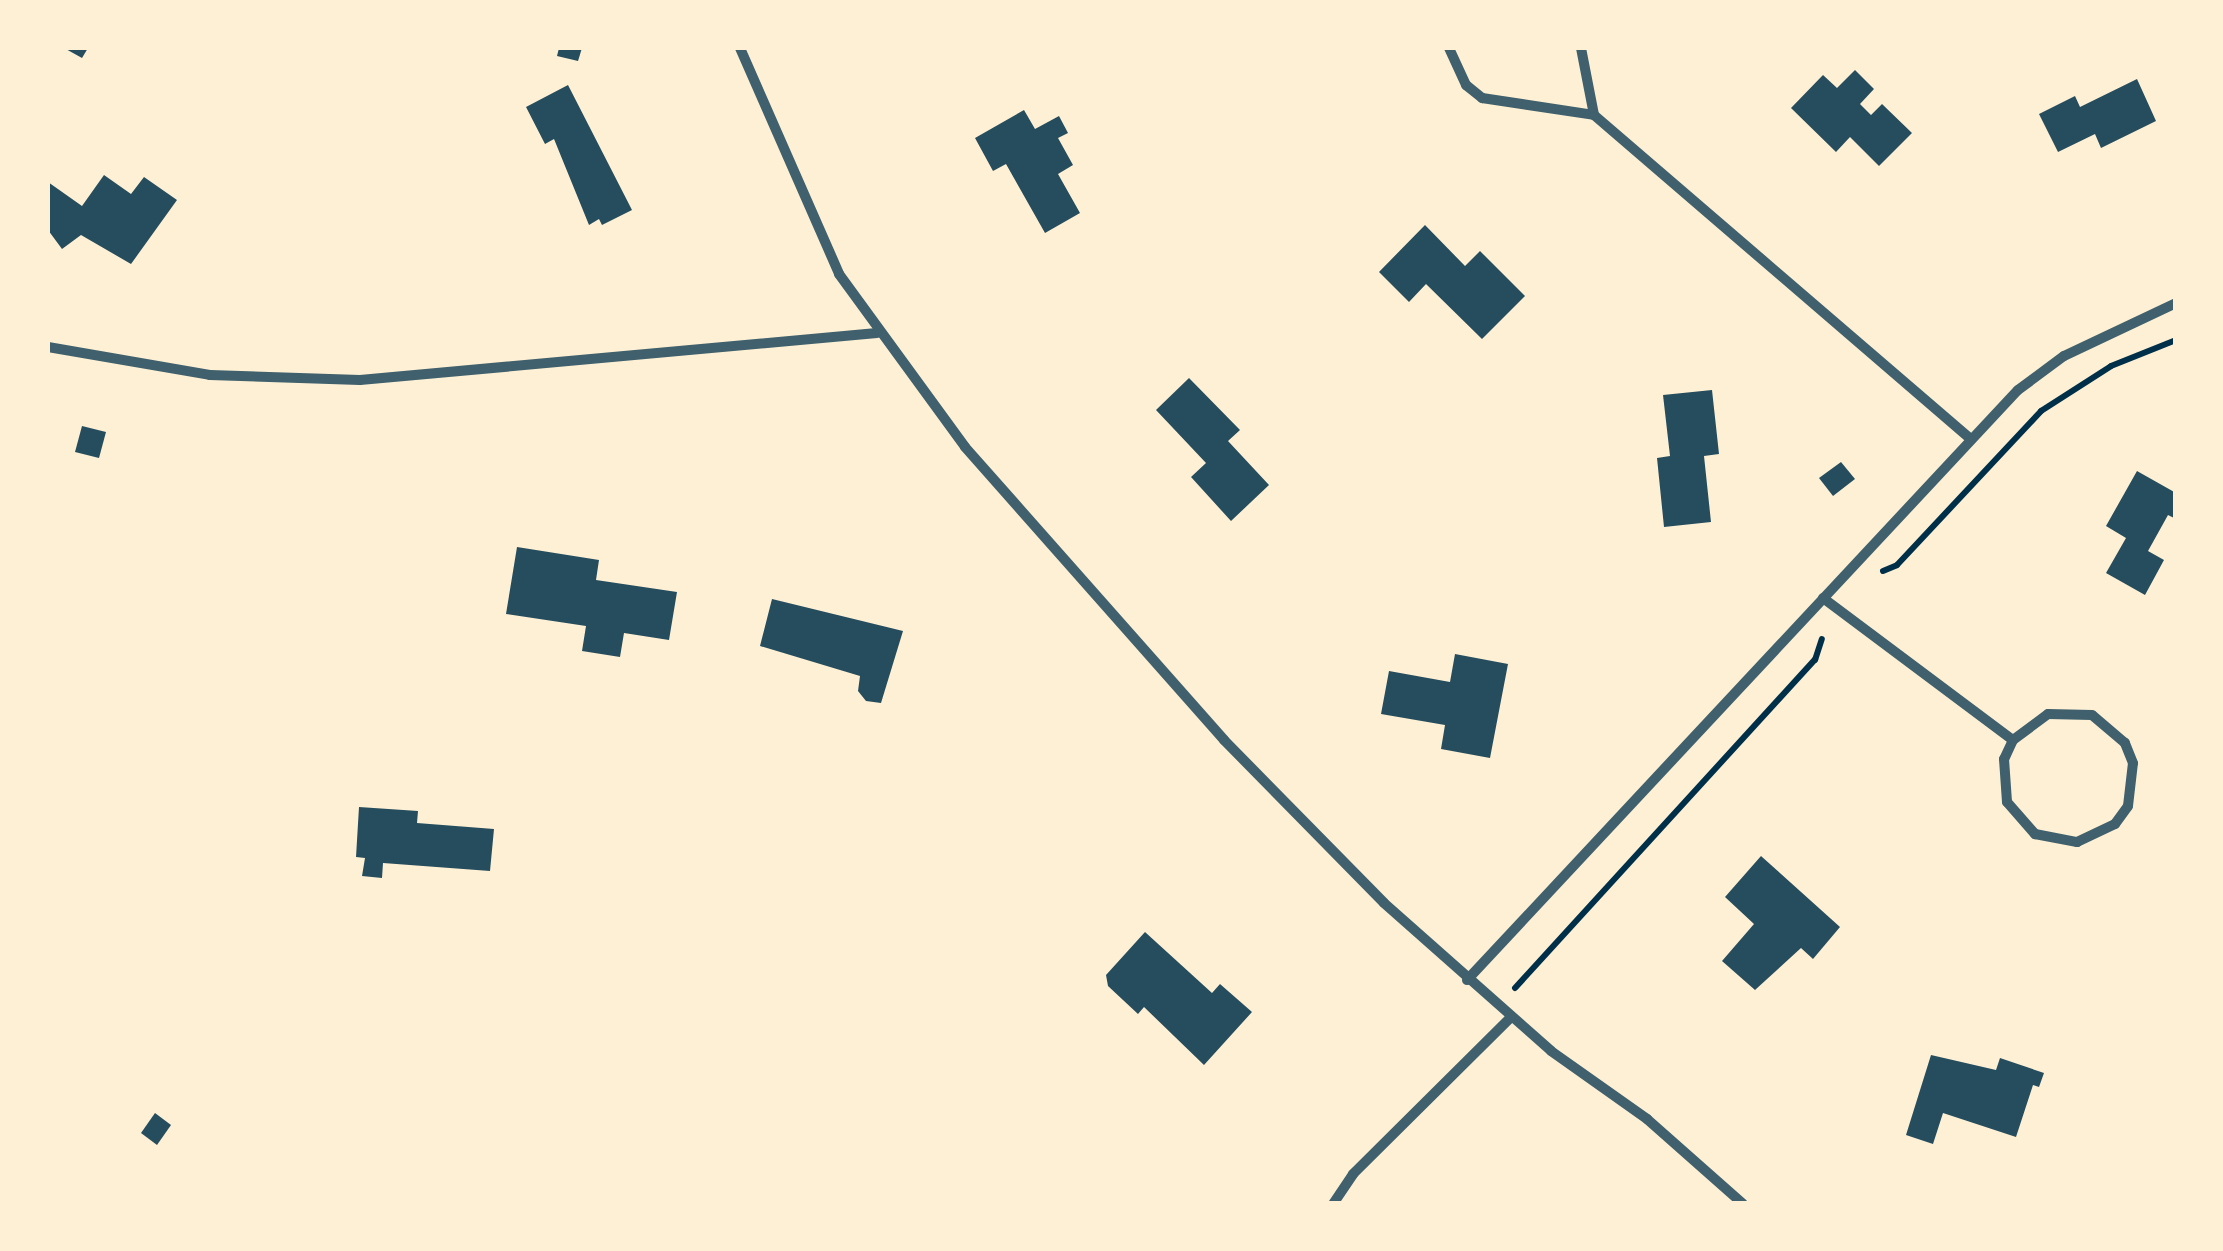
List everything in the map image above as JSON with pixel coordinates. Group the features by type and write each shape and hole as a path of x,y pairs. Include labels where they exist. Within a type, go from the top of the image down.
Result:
{"street":[{"path":"740,48 809,217 877,333 965,447 1224,740 1466,980 1647,1119 1743,1204"},
{"path":"1449,48 1466,86 1482,98 1594,115 1971,440"},
{"path":"1581,48 1594,115"},
{"path":"1466,980 2018,390 2064,356 2176,303"},
{"path":"48,347 96,360 210,375 360,380 877,333"},
{"path":"1823,598 2013,740"},
{"path":"2048,714 2092,715 2125,743 2133,763 2128,806 2106,830 2077,842 2034,834 2007,802 2004,759 2013,740 2048,714"},
{"path":"1332,1204 1353,1174 1511,1017"}],"path":[{"path":"1874,575 1897,565 2041,412 2111,366 2176,340"},
{"path":"1466,980 1518,988 1611,876 1815,660 1842,612"}],"building":[{"path":"64,48 88,48 82,58"},
{"path":"559,48 582,48 578,61 557,56"},
{"path":"1855,70 1874,89 1860,104 1871,115 1882,104 1912,133 1879,166 1850,137 1836,152 1791,108 1823,75 1837,88"},
{"path":"2137,79 2156,121 2101,148 2095,134 2058,152 2039,114 2075,96 2080,107"},
{"path":"568,85 632,210 602,225 599,219 589,225 554,139 545,144 526,107"},
{"path":"1024,110 1035,129 1059,116 1068,133 1058,138 1073,165 1058,174 1080,213 1045,233 1006,164 993,171 975,138"},
{"path":"104,175 131,194 144,177 177,200 131,264 81,235 62,249 48,230 48,182 82,206"},
{"path":"1425,225 1465,266 1480,251 1525,296 1482,339 1426,284 1409,302 1379,272"},
{"path":"1189,378 1240,430 1228,441 1269,485 1231,521 1191,477 1206,463 1156,410"},
{"path":"1712,390 1719,454 1704,456 1711,522 1664,527 1657,458 1670,456 1663,395"},
{"path":"82,426 106,432 99,458 75,452"},
{"path":"1841,462 1855,479 1833,496 1819,478"},
{"path":"2137,471 2176,493 2176,519 2168,515 2148,551 2164,560 2145,595 2106,573 2126,538 2106,526"},
{"path":"517,547 599,560 596,580 677,592 669,640 624,633 620,657 582,651 586,626 506,614"},
{"path":"772,599 903,631 881,703 866,701 858,691 860,676 760,646"},
{"path":"1455,654 1508,664 1490,758 1441,749 1445,725 1381,714 1389,671 1450,682"},
{"path":"359,807 418,811 417,823 494,829 490,871 383,863 382,878 362,876 365,858 356,857"},
{"path":"1761,856 1840,927 1813,959 1801,948 1755,990 1722,961 1754,924 1725,897"},
{"path":"1145,932 1212,993 1220,984 1252,1012 1204,1065 1144,1007 1138,1014 1108,986 1106,975"},
{"path":"1931,1055 1996,1070 2000,1058 2044,1073 2039,1087 2033,1085 2016,1137 1943,1113 1933,1144 1906,1135"},
{"path":"155,1113 171,1125 157,1145 141,1133"}]}
